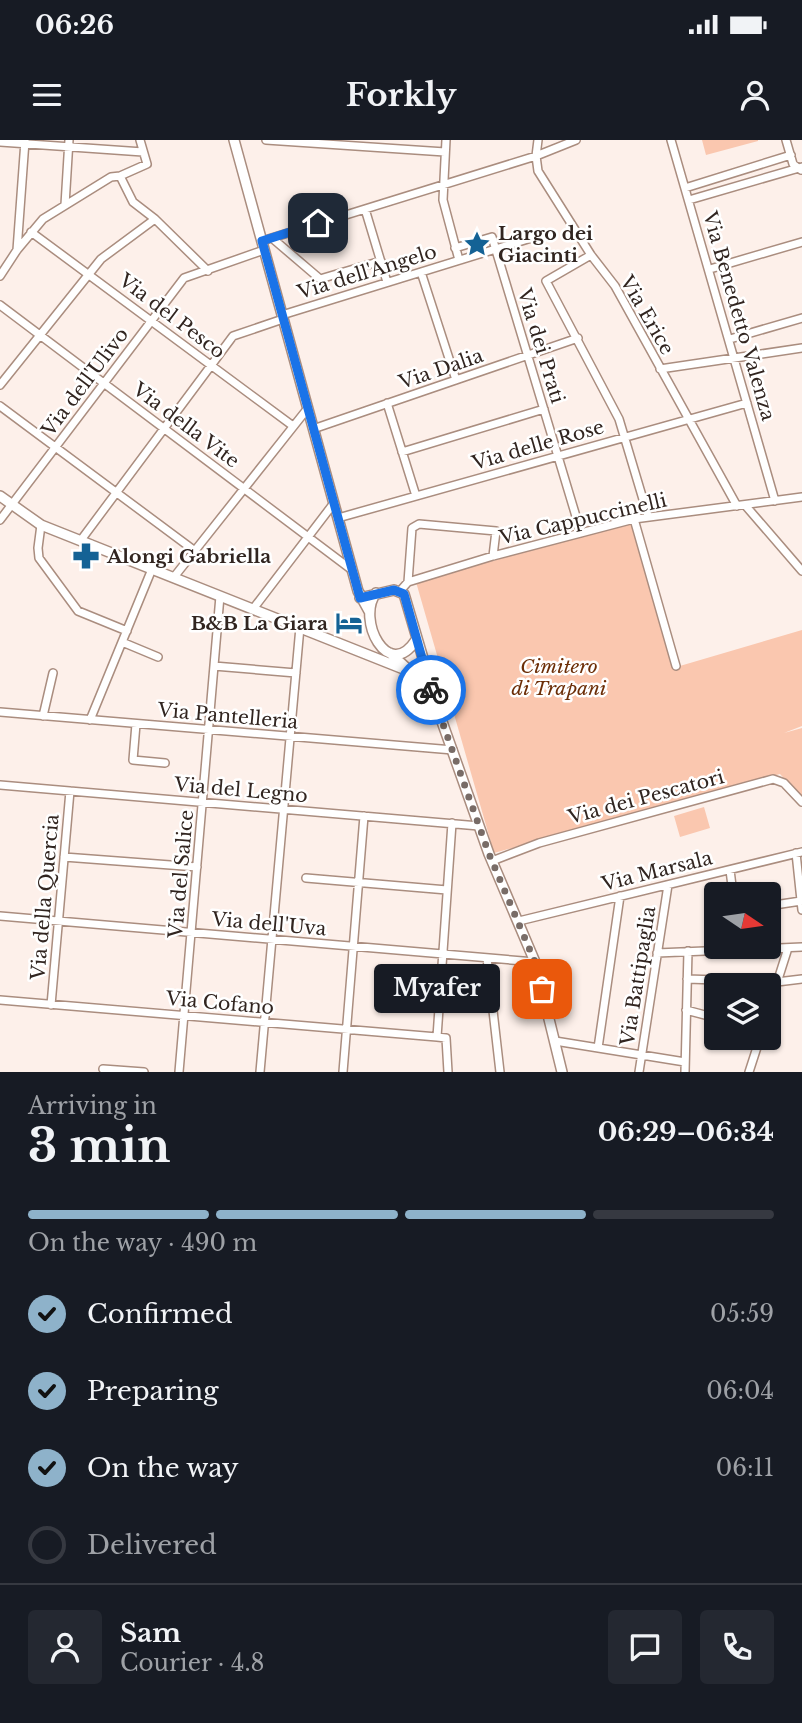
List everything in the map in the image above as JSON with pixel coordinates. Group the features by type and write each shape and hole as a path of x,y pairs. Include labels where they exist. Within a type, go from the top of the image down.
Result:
{"street":[{"path":"0,276 43,219 111,177 120,176 147,164 140,140"},
{"path":"234,140 266,243 283,317 359,594 369,611 377,642 423,686 440,716"},
{"path":"266,140 445,152"},
{"path":"446,140 443,200 459,260"},
{"name":"Via Erice","path":"538,140 538,171 591,255 615,286 688,419 741,506 802,571"},
{"path":"120,176 133,202 155,219 208,271 266,243 536,156 576,140"},
{"name":"Via Benedetto Valenza","path":"671,140 775,501"},
{"path":"786,140 793,164 801,169"},
{"path":"0,142 69,143 143,152"},
{"path":"17,250 25,142"},
{"path":"65,205 69,143"},
{"path":"685,188 790,155"},
{"path":"689,200 801,169"},
{"path":"365,209 387,282"},
{"path":"0,385 101,259 155,219"},
{"name":"Via del Pesco","path":"19,229 89,274 293,426"},
{"name":"Via dell'Angelo","path":"81,540 233,336 387,282 541,235"},
{"path":"455,248 492,237 495,249"},
{"path":"710,269 802,242"},
{"path":"266,243 320,279 381,261"},
{"name":"Via dei Prati","path":"495,249 581,533"},
{"path":"591,255 546,281 619,419 648,516"},
{"name":"Via dell'Ulivo","path":"0,520 184,278 208,271"},
{"path":"421,272 456,380"},
{"name":"Via della Vite","path":"0,305 352,570"},
{"path":"730,339 802,318"},
{"name":"Via Dalia","path":"313,429 578,338"},
{"path":"660,369 802,348"},
{"name":"Via delle Rose","path":"338,518 747,402"},
{"path":"387,404 416,496"},
{"path":"0,406 195,551"},
{"path":"174,577 308,408"},
{"path":"402,452 544,409"},
{"path":"0,496 41,525 411,672"},
{"name":"Via Cappuccinelli","path":"411,579 648,516 802,497"},
{"path":"253,609 334,503"},
{"path":"634,519 676,666"},
{"path":"359,594 400,591 411,579 412,528 419,523 496,531 493,556"},
{"path":"41,525 39,558 78,611 127,631"},
{"path":"90,720 152,569"},
{"path":"400,591 404,594 440,716 479,826 535,962 562,1072"},
{"path":"369,611 376,593"},
{"name":"Via del Salice","path":"180,1072 220,596"},
{"path":"260,1072 300,627"},
{"path":"361,650 388,653 405,651 416,640"},
{"path":"122,642 158,657"},
{"path":"214,666 296,673"},
{"path":"43,716 53,673"},
{"name":"Via Pantelleria","path":"0,712 453,750"},
{"path":"136,724 133,760 165,763"},
{"name":"Via dei Pescatori","path":"492,861 540,843 773,779 784,783 802,802"},
{"name":"Via del Legno","path":"0,785 479,826"},
{"name":"Via della Quercia","path":"51,1005 69,791"},
{"path":"343,1072 363,816"},
{"path":"448,1072 446,1038 437,1037 453,823"},
{"path":"799,853 802,910"},
{"name":"Via Marsala","path":"519,921 799,853"},
{"path":"64,857 197,867"},
{"path":"730,870 732,882"},
{"path":"306,878 447,890"},
{"name":"Via Battipaglia","path":"639,1072 668,885"},
{"path":"598,1048 620,896"},
{"path":"781,903 801,901"},
{"name":"Via dell'Uva","path":"0,916 535,962"},
{"path":"781,948 802,947"},
{"path":"780,973 788,948"},
{"path":"657,953 704,950"},
{"path":"685,1072 688,951"},
{"path":"487,958 500,1072"},
{"path":"687,979 704,980"},
{"path":"781,982 802,979"},
{"name":"Via Cofano","path":"0,1000 437,1037"},
{"path":"686,1010 704,1015"},
{"path":"555,1041 685,1062"},
{"path":"749,1072 756,1050"},
{"path":"103,1069 144,1072"}],"green space":[{"path":"702,140 758,140 758,141 706,155"},
{"name":"Cimitero di Trapani","path":"633,522 673,668 802,630 802,726 784,733 802,728 802,798 780,774 494,853 416,582"},
{"path":"704,807 710,828 680,837 674,816"}],"way so far":[{"path":"431,690 489,854 535,962 542,989"}],"place":[{"name":"Largo dei Giacinti","path":"477,244"},
{"name":"Alongi Gabriella","path":"86,556"},
{"name":"B&B La Giara","path":"349,623"},
{"name":"Myafer","path":"542,989"}],"route":[{"path":"318,223 262,241 360,598 394,590 404,594 431,690"}]}
